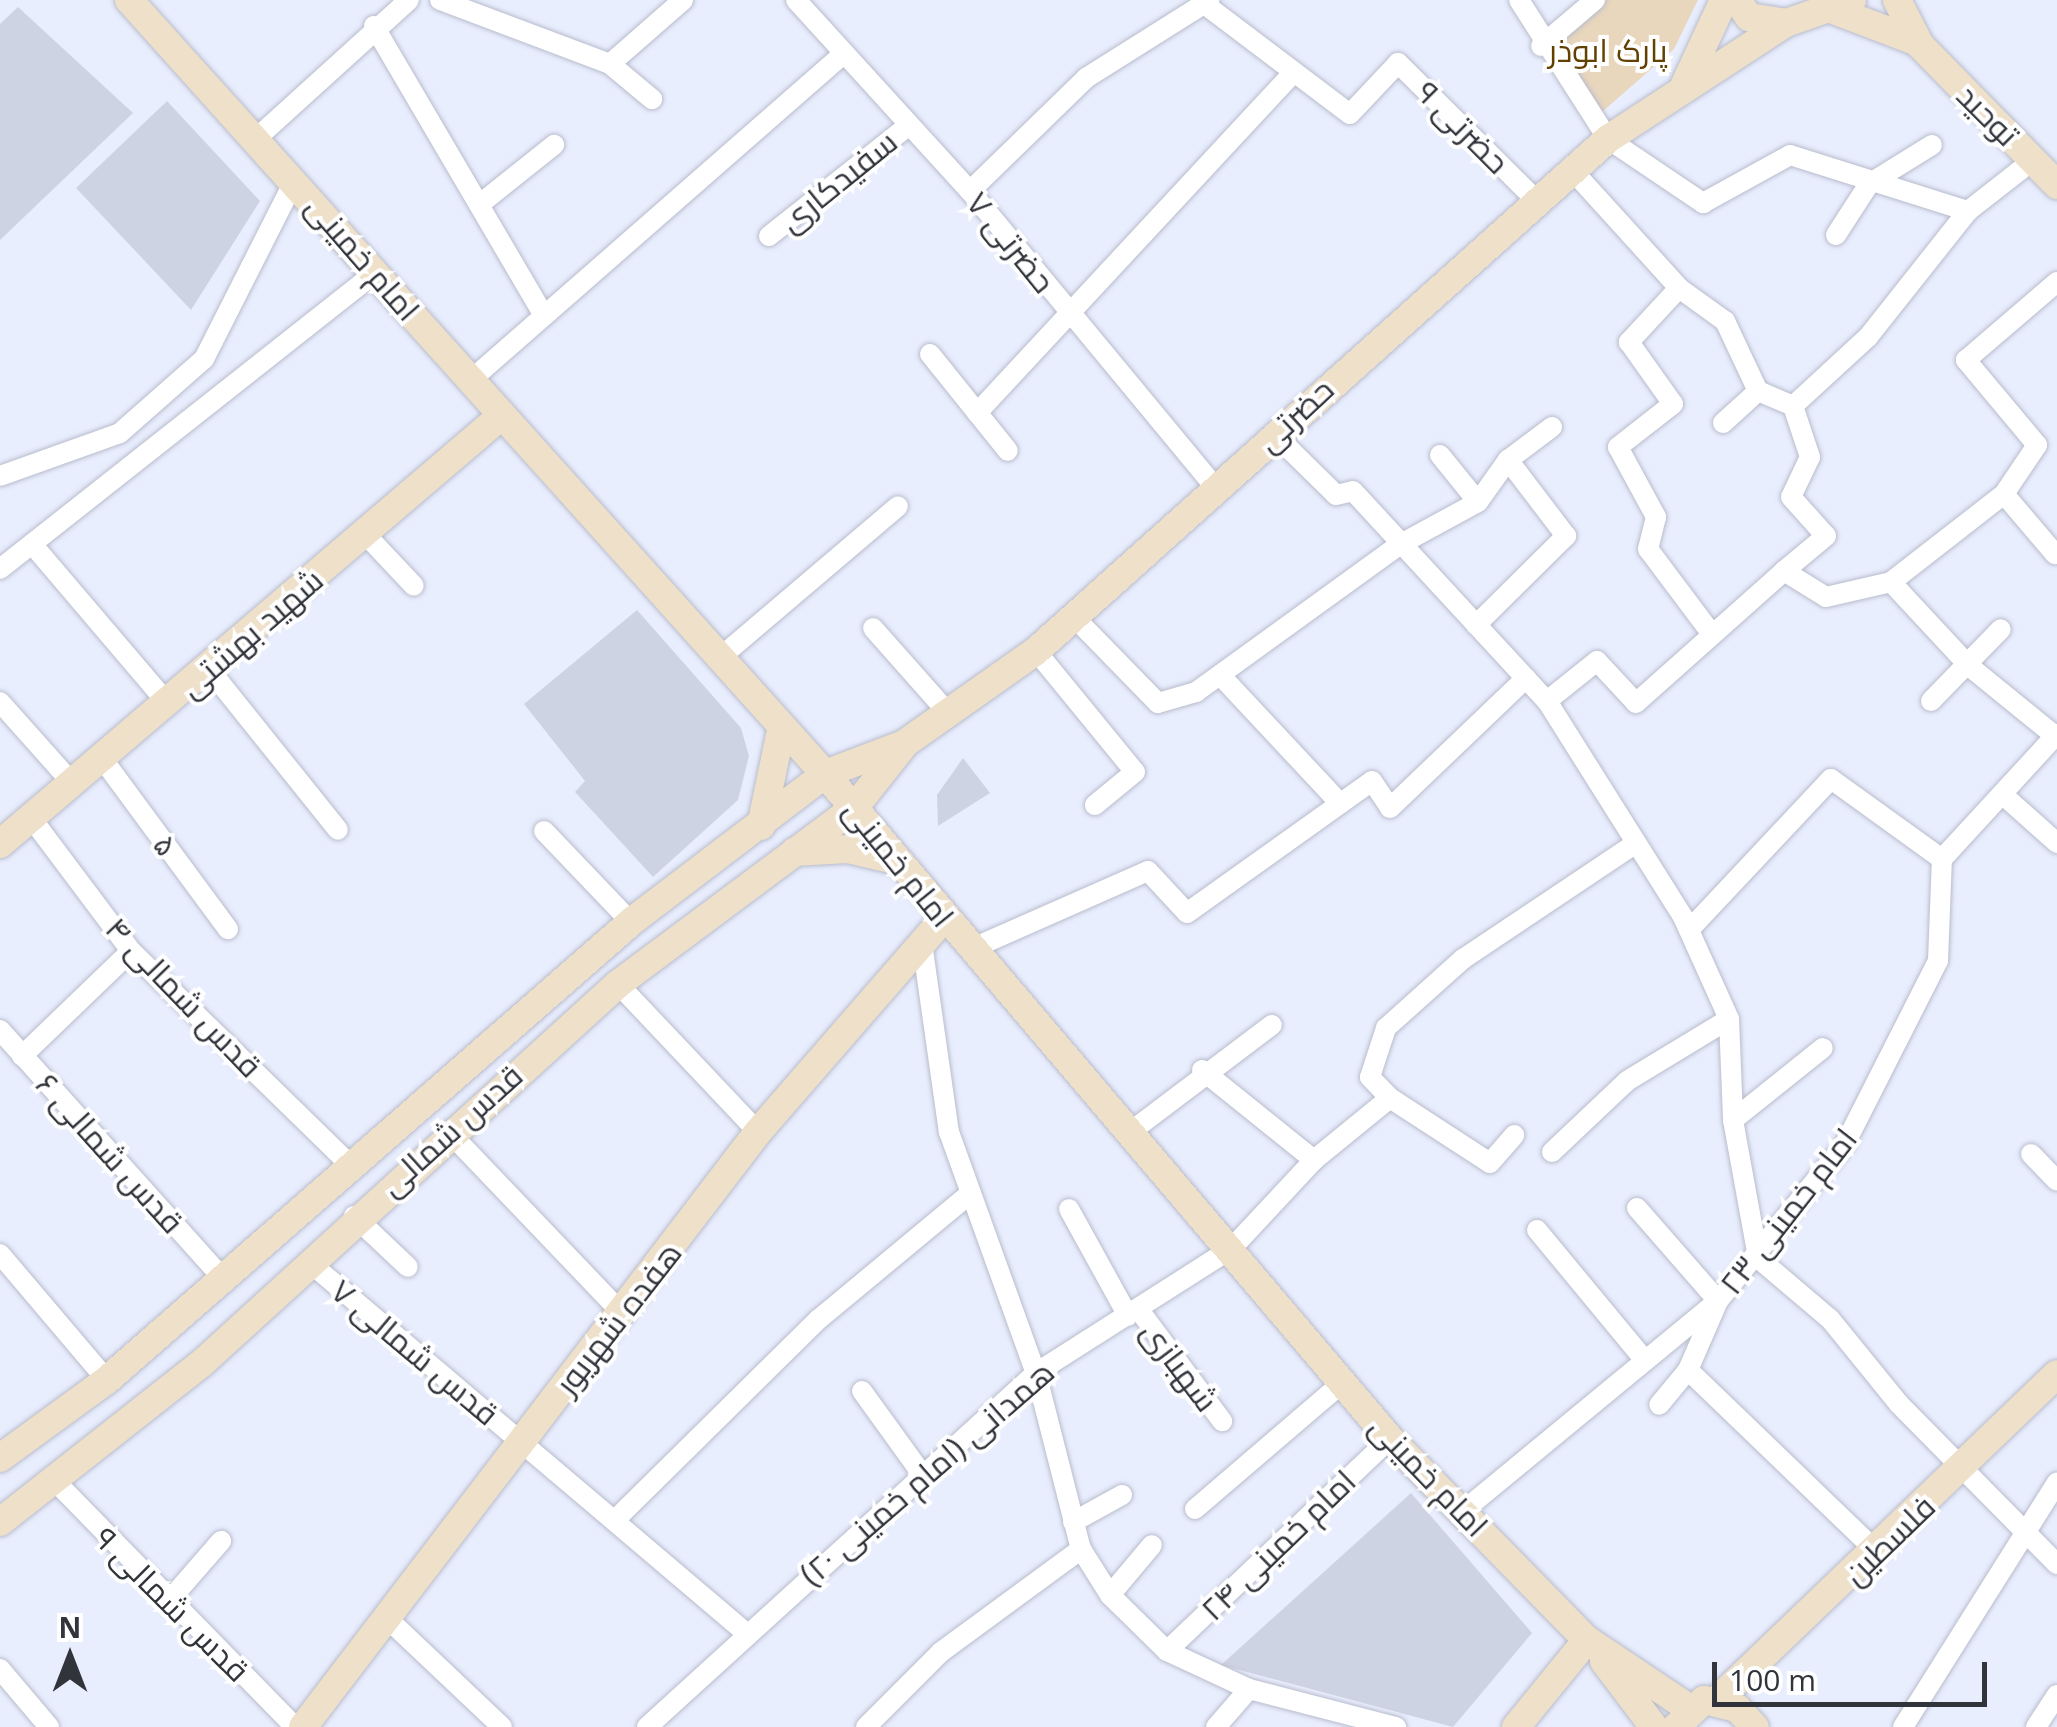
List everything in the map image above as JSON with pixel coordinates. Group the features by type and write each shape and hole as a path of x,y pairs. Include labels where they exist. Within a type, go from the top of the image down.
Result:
{"main road":[{"name":"امام خمینی","path":"129,0 260,136 374,274 472,379 500,416 722,656 781,730 825,774 1390,1439 1588,1640 1681,1717"},
{"name":"حضرتی","path":"1685,84 1724,0"},
{"path":"1737,0 1749,17 1786,23"},
{"name":"توحید","path":"1897,0 1920,44 2057,185"},
{"name":"حضرتی","path":"904,744 1076,618 1218,490 1273,433 1534,198 1573,171 1608,139 1685,84 1786,23 1844,5"},
{"name":"توحید","path":"1844,5 1920,44"},
{"name":"شهید بهشتی","path":"0,844 104,761 500,416"},
{"path":"760,826 781,730"},
{"name":"قدس شمالی","path":"0,1458 107,1380 220,1275 630,922 689,885 825,774 904,744"},
{"name":"قدس شمالی","path":"0,1522 201,1364 354,1216 618,984 854,808 904,744"},
{"path":"793,852 843,849 900,862"},
{"name":"هفده شهریور","path":"303,1727 390,1621 520,1443 624,1314 758,1132 944,918"},
{"name":"فلسطین","path":"1716,1700 1878,1553 2057,1374"},
{"path":"1516,1727 1588,1640 1654,1727"},
{"path":"1681,1717 1716,1700 1759,1724"}],"street":[{"path":"260,136 374,26 408,0"},
{"path":"440,0 610,64 652,99"},
{"path":"610,64 683,0"},
{"name":"حضرتی ۷","path":"796,0 841,56 970,191 1218,490"},
{"path":"1518,0 1541,46 1608,139 1703,202 1790,155 1869,184 1968,211"},
{"path":"1541,46 1595,0"},
{"path":"970,191 1086,78 1208,3"},
{"name":"حضرتی ۹","path":"1208,3 1292,74 1350,114 1398,62 1534,198"},
{"path":"374,26 544,316"},
{"path":"472,379 841,56"},
{"path":"978,413 1014,382 1066,308 1292,74"},
{"name":"سفیدکاری","path":"769,236 908,126"},
{"path":"480,204 554,145"},
{"path":"1836,235 1869,184 1932,145"},
{"path":"1793,406 1868,337 1968,211 2032,160"},
{"path":"1547,701 1597,661 1636,704 1711,633 1826,536 1791,497 1810,457 1793,406 1758,391 1725,321 1679,288 1573,171"},
{"path":"0,476 120,433 204,359 295,180"},
{"path":"0,569 374,274"},
{"path":"1784,572 1826,597 1890,582 2004,494 2038,444 1966,360 2057,282"},
{"path":"1679,288 1629,342 1673,404 1618,447 1656,517 1648,548 1711,633"},
{"path":"930,354 1008,451"},
{"path":"1723,423 1758,391"},
{"path":"1076,618 1158,703 1220,675 1399,545 1478,502 1508,460 1552,427"},
{"path":"1273,433 1336,495 1353,491 1547,701 1689,930 1729,1018 1733,1120 1758,1258 1830,1318 1962,1470 2057,1564"},
{"path":"1440,455 1478,502"},
{"path":"1476,625 1566,536 1508,460"},
{"path":"2004,494 2056,554"},
{"path":"722,656 898,506"},
{"path":"365,534 414,586"},
{"path":"32,544 169,704"},
{"path":"1689,930 1831,779 1942,859 2056,735 1970,666 1890,582"},
{"path":"873,628 949,714"},
{"path":"1931,701 1970,666 2002,629"},
{"path":"1036,651 1135,772 1095,804"},
{"path":"209,669 338,830"},
{"path":"1220,675 1339,802"},
{"path":"971,950 1148,871 1187,912 1372,781 1390,808 1526,678"},
{"path":"0,702 74,785"},
{"name":"۵","path":"104,761 228,929"},
{"path":"2002,794 2057,843"},
{"name":"قدس شمالی ۴","path":"32,819 132,951 348,1164"},
{"path":"544,832 630,922"},
{"path":"1514,1135 1490,1163 1390,1098 1370,1077 1386,1028 1463,959 1636,844"},
{"name":"امام خمینی ۲۳","path":"1463,1511 1642,1358 1718,1301 1758,1258 1845,1144 1938,961 1942,859"},
{"path":"922,943 967,1196 1036,1373 1081,1549 1110,1595 1167,1652 1249,1689 1354,1722 1396,1727"},
{"path":"22,1056 132,951"},
{"path":"618,984 758,1132"},
{"path":"1552,1152 1626,1081 1729,1018"},
{"path":"1129,1133 1202,1070 1272,1025"},
{"name":"قدس شمالی ۶","path":"0,1030 220,1275"},
{"path":"1733,1120 1823,1048"},
{"path":"1202,1070 1314,1160"},
{"name":"همدانی (امام خمینی ۲۰)","path":"647,1727 919,1470 1036,1373 1230,1250 1314,1160 1390,1098"},
{"path":"448,1131 624,1314"},
{"path":"2031,1154 2057,1181"},
{"path":"619,1516 819,1319 967,1196"},
{"path":"1637,1208 1718,1301 1688,1370 1659,1405"},
{"name":"شهبازی","path":"1069,1209 1133,1313 1222,1421"},
{"path":"354,1216 408,1267"},
{"path":"1537,1230 1642,1358"},
{"path":"0,1254 107,1380"},
{"name":"۷ قدس شمالی","path":"309,1262 520,1443 619,1516 745,1632"},
{"path":"1688,1370 1878,1553"},
{"path":"1195,1509 1343,1382"},
{"path":"862,1392 919,1470"},
{"name":"امام خمینی ۲۴","path":"1167,1652 1390,1439"},
{"name":"قدس شمالی ۹","path":"53,1479 168,1602 294,1727"},
{"path":"1903,1727 2057,1482"},
{"path":"1073,1522 1122,1495"},
{"path":"168,1602 221,1541"},
{"path":"1110,1595 1152,1545"},
{"path":"866,1727 941,1652 1081,1549"},
{"path":"390,1621 502,1727"},
{"path":"0,1669 50,1727"},
{"path":"1216,1727 1249,1689"},
{"path":"2036,1727 2057,1695"}],"green space":[{"name":"پارک ابوذر","path":"1601,0 1698,0 1674,49 1602,112 1551,45"}],"building":[{"path":"18,7 133,113 0,240 0,24"},
{"path":"167,101 260,201 191,310 76,188"},
{"path":"637,610 741,728 749,756 738,800 653,877 575,792 585,781 524,704"},
{"path":"963,758 990,793 938,826 937,795"},
{"path":"1411,1493 1532,1633 1453,1727 1221,1665"}]}
